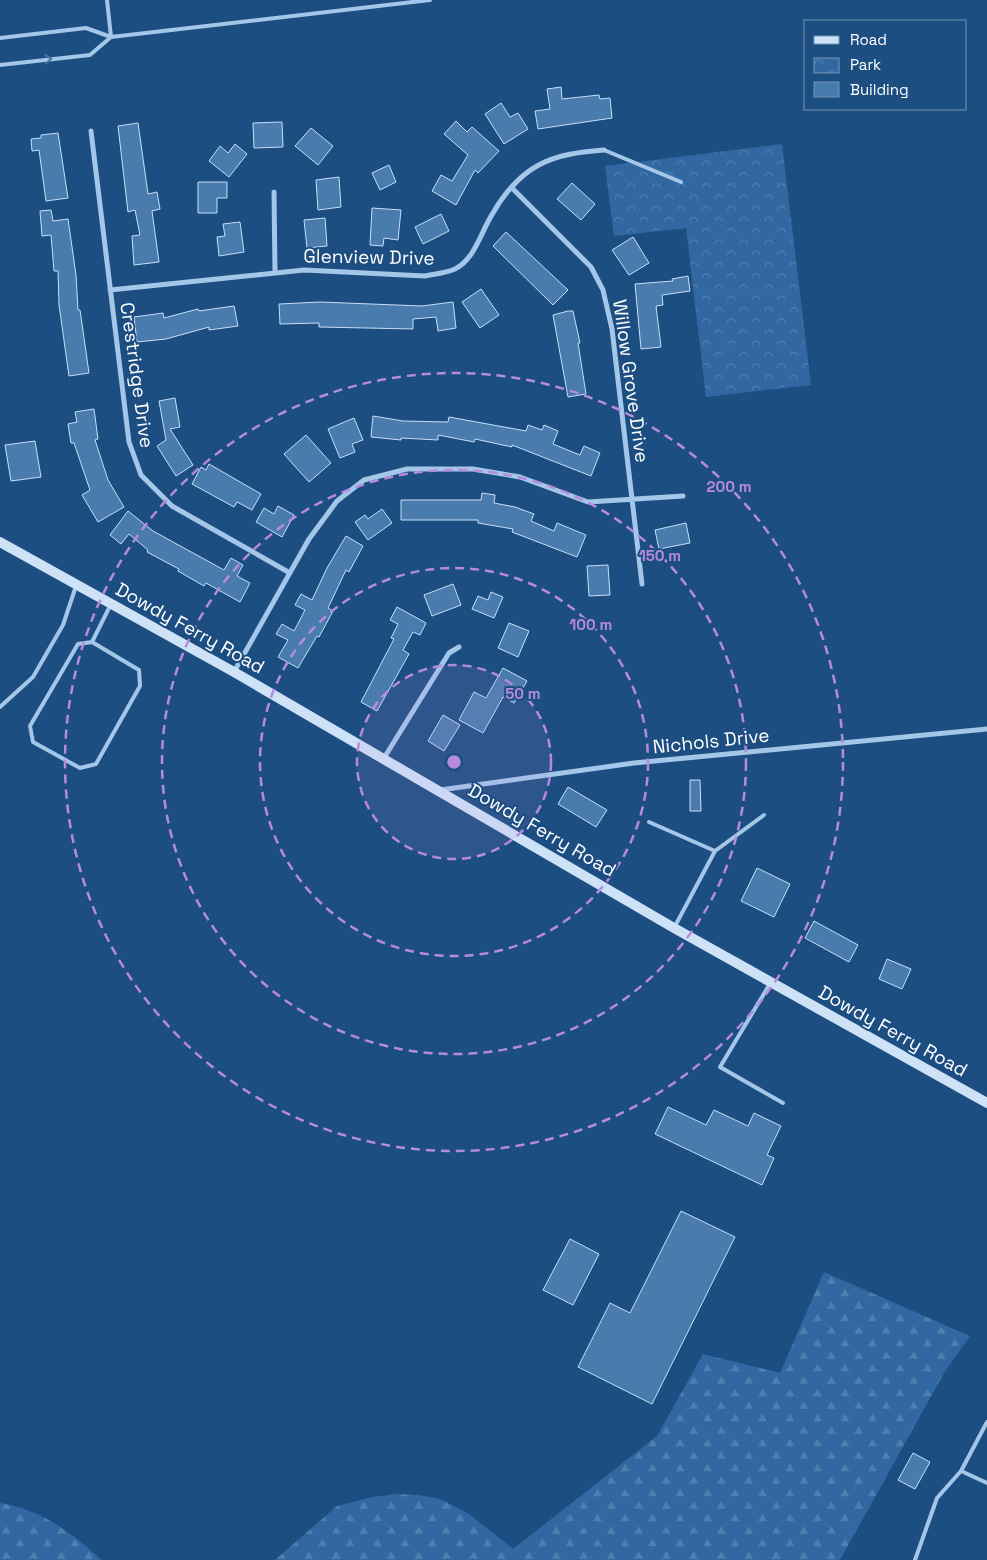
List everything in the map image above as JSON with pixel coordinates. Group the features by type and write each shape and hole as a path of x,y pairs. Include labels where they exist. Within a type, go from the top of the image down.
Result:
{"street":[{"name":"Crestridge Drive","path":"91,131 129,442 141,474 172,506 290,573"},
{"name":"Glenview Drive","path":"110,290 304,270 425,276 456,269 468,259 492,214 512,188 536,166 572,153 604,150"},
{"name":"Willow Grove Drive","path":"512,188 584,260 602,290 612,329 642,584"},
{"path":"274,192 275,272"},
{"path":"234,672 308,539 338,501 364,480 381,474 407,469 473,469 520,477 588,502 683,496"},
{"name":"Dowdy Ferry Road","path":"0,542 234,672 440,790 674,928 987,1104"},
{"path":"384,758 449,653 460,647"},
{"name":"Nichols Drive","path":"440,790 634,763 987,729"}],"lane":[{"path":"107,0 111,37"},
{"path":"0,38 86,28 111,37 430,0"},
{"path":"0,65 90,55 111,37"},
{"path":"604,150 681,182"},
{"path":"0,707 33,677 63,625 76,585"},
{"path":"92,642 111,604"},
{"path":"92,642 139,670 140,686 96,764 80,768 33,742 30,726 78,644 92,642"},
{"path":"674,928 715,852 764,816"},
{"path":"649,822 715,852"},
{"path":"771,982 720,1067 783,1103"},
{"path":"915,1560 937,1498 961,1471 987,1422"},
{"path":"961,1471 987,1483"}],"green space":[{"path":"782,144 811,385 706,397 686,228 614,236 605,166"},
{"path":"824,1272 970,1336 944,1373 840,1560 275,1560 337,1506 373,1497 397,1494 419,1495 440,1499 469,1514 513,1549 657,1436 703,1354 780,1373"},
{"path":"0,1503 29,1511 55,1524 101,1560 0,1560"}],"building":[{"path":"561,87 562,99 599,95 600,99 610,98 612,118 538,129 535,111 550,109 547,89"},
{"path":"501,103 510,117 518,113 528,129 504,144 485,114"},
{"path":"456,121 467,132 472,127 499,151 478,173 475,170 456,205 432,191 441,175 452,181 468,155 444,134"},
{"path":"282,122 283,147 254,148 253,123"},
{"path":"138,123 148,194 157,192 160,209 152,211 159,262 134,265 132,236 140,235 135,210 128,212 118,126"},
{"path":"311,128 333,146 318,165 295,146"},
{"path":"58,133 68,198 46,201 39,150 32,151 31,139 41,138 41,135"},
{"path":"235,144 247,154 229,177 209,161 220,146 228,153"},
{"path":"389,165 396,182 380,190 372,173"},
{"path":"339,177 341,207 318,210 316,180"},
{"path":"198,182 227,182 227,198 217,198 217,213 198,213"},
{"path":"572,183 595,204 581,220 557,199"},
{"path":"372,208 401,210 398,240 384,238 383,246 370,245"},
{"path":"51,210 53,221 68,219 76,275 78,310 80,310 89,373 69,376 59,305 58,271 54,271 51,235 42,236 40,211"},
{"path":"441,214 449,231 423,244 415,227"},
{"path":"325,218 327,246 307,248 304,220"},
{"path":"240,222 244,252 219,256 217,237 225,236 223,224"},
{"path":"506,232 568,290 553,305 493,246"},
{"path":"633,237 649,263 629,275 612,250"},
{"path":"688,276 690,291 662,295 663,305 656,306 661,347 641,349 635,284 673,281 672,279"},
{"path":"481,289 499,315 480,328 462,302"},
{"path":"320,302 422,306 453,302 456,328 438,331 436,317 413,319 413,329 319,327 319,323 280,324 279,304"},
{"path":"234,306 238,326 209,330 209,327 166,339 137,342 134,317 163,313 164,318 198,309 199,311"},
{"path":"573,311 580,343 578,343 586,394 568,397 553,315"},
{"path":"175,398 180,427 170,429 193,465 176,476 157,446 166,440 159,401"},
{"path":"94,409 98,439 95,440 108,480 124,507 98,522 82,495 90,490 74,443 71,443 68,424 77,422 75,412"},
{"path":"373,416 403,421 448,422 449,417 526,431 528,425 542,430 544,425 558,431 553,444 580,455 584,446 600,453 591,476 512,445 512,447 475,439 474,442 438,435 438,440 401,438 401,440 371,437"},
{"path":"354,418 363,440 352,444 355,452 340,458 328,429"},
{"path":"306,435 331,463 309,482 284,454"},
{"path":"35,441 41,477 11,481 5,445"},
{"path":"209,464 261,494 252,510 237,502 234,507 192,484 201,467 206,470"},
{"path":"482,493 495,495 494,503 515,507 534,514 531,521 554,531 557,523 586,535 577,557 512,532 513,529 478,523 478,520 401,520 401,500 481,500"},
{"path":"278,506 294,515 282,537 256,522 264,508 274,514"},
{"path":"382,509 392,523 368,540 355,522 365,515 368,519"},
{"path":"128,511 153,531 224,570 231,558 243,565 237,576 250,583 240,602 206,583 204,586 178,571 179,569 147,552 148,550 129,534 121,544 110,535"},
{"path":"686,523 690,543 659,549 655,530"},
{"path":"346,536 363,546 349,572 346,570 328,608 333,611 319,637 317,636 298,668 278,657 288,640 276,634 282,624 294,631 305,610 295,605 301,594 312,600 327,568"},
{"path":"608,565 610,595 589,596 587,566"},
{"path":"453,584 461,605 432,616 424,595"},
{"path":"491,592 503,597 494,618 472,609 478,596 488,600"},
{"path":"397,607 426,623 420,635 413,632 403,650 409,654 377,711 361,702 394,639 391,638 398,624 390,620"},
{"path":"509,623 529,631 518,657 498,648"},
{"path":"503,668 527,681 514,703 503,697 483,733 459,720 474,692 486,698"},
{"path":"443,715 460,725 444,751 428,741"},
{"path":"690,780 700,780 701,811 690,811"},
{"path":"568,787 607,810 596,827 558,804"},
{"path":"757,868 790,884 774,917 741,901"},
{"path":"814,921 858,945 849,962 805,938"},
{"path":"887,959 911,969 902,989 879,979"},
{"path":"668,1107 706,1125 714,1110 748,1126 754,1113 781,1126 767,1155 774,1158 762,1185 655,1134"},
{"path":"681,1211 735,1237 652,1404 578,1367 610,1303 630,1313"},
{"path":"570,1239 599,1254 573,1305 543,1290"},
{"path":"913,1453 930,1462 915,1489 898,1480"}]}
